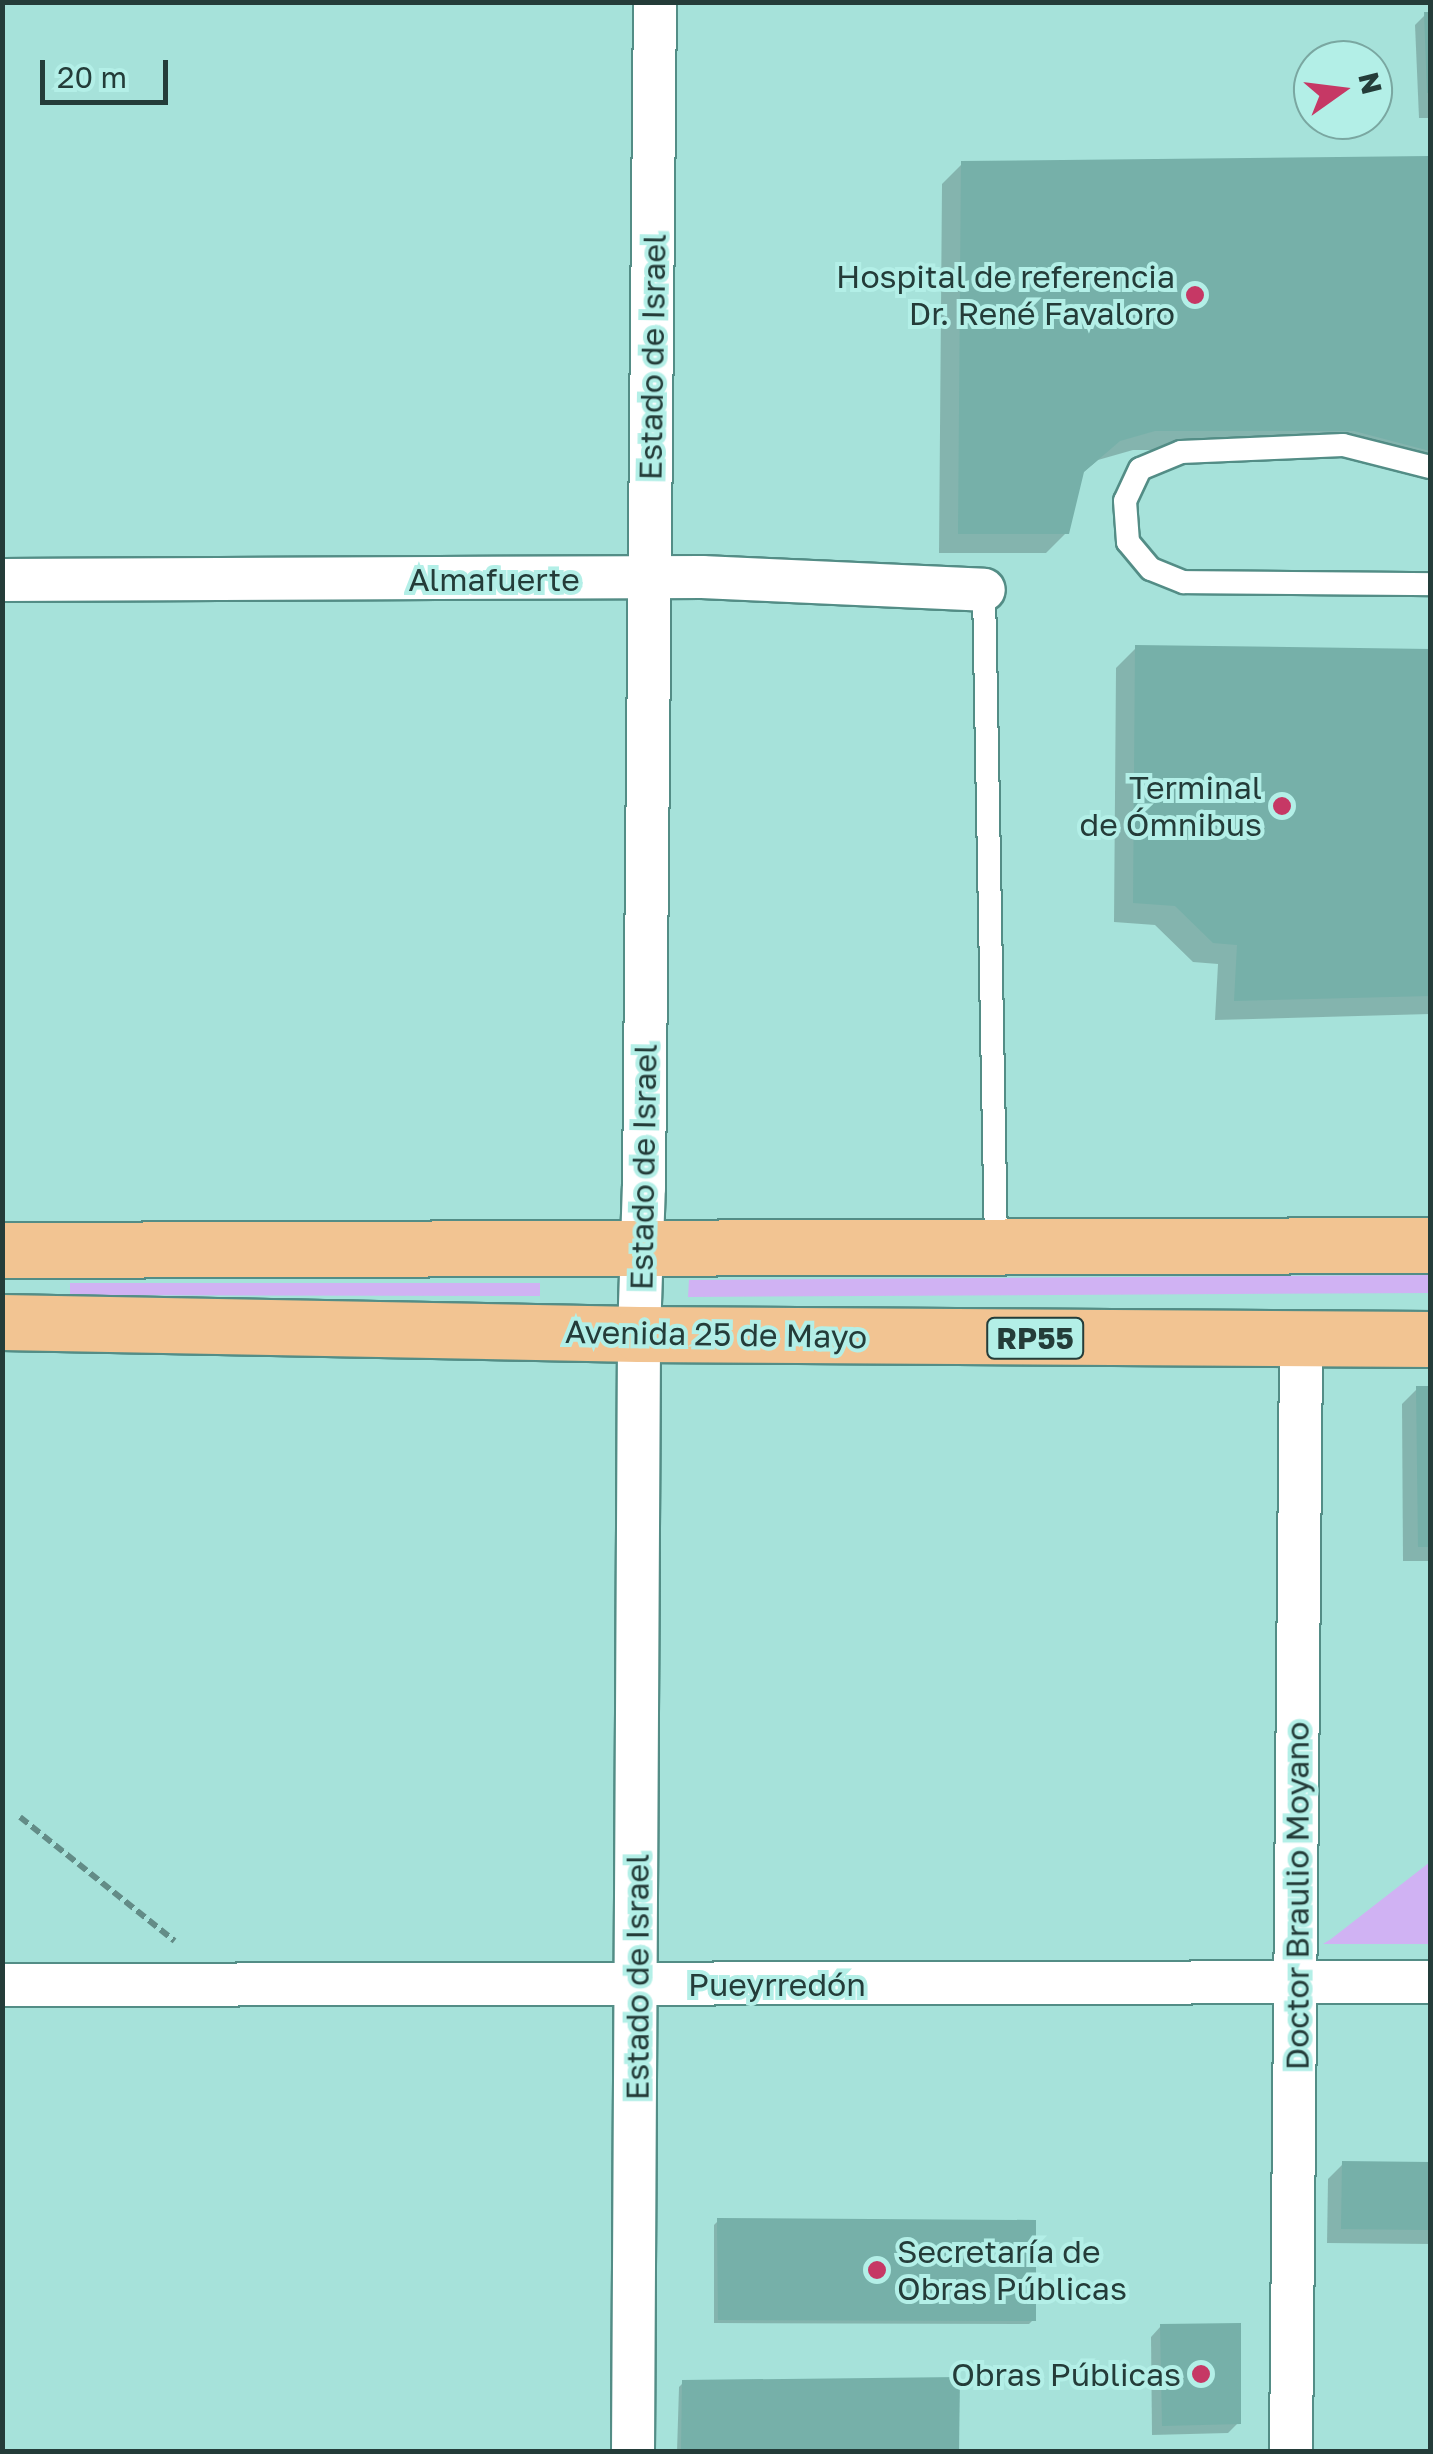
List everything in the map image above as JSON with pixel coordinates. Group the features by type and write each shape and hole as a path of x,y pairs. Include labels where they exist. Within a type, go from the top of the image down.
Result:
{"main road":[{"path":"2,1250 1430,1245"},
{"name":"Avenida 25 de Mayo","path":"2,1322 639,1334 1430,1339"}],"street":[{"name":"Estado de Israel","path":"633,2452 639,1334 655,2"},
{"name":"Almafuerte","path":"2,580 650,578 984,590"},
{"name":"Doctor Braulio Moyano","path":"1291,2452 1300,1340"},
{"name":"Pueyrredón","path":"2,1985 1430,1982"}],"lane":[{"path":"1430,468 1344,445 1180,452 1140,469 1125,501 1128,542 1151,569 1184,582 1430,584"},
{"path":"984,590 996,1247"}],"path":[{"path":"20,1817 188,1952"}],"shaded area":[{"path":"1430,1275 1430,1293 688,1297 689,1280"},
{"path":"70,1283 540,1283 540,1296 70,1295"},
{"path":"1430,1862 1430,1944 1323,1944 1331,1939"}],"building":[{"path":"1424,12 1430,12 1430,93 1427,93"},
{"name":"Hospital de referencia Dr. René Favaloro","path":"1430,156 1430,451 1354,431 1155,431 1120,441 1084,472 1069,534 958,534 961,161"},
{"name":"Terminal de Ómnibus","path":"1135,645 1430,649 1430,996 1234,1001 1237,945 1213,943 1175,906 1133,903"},
{"path":"1416,1386 1430,1386 1430,1547 1418,1547"},
{"path":"1342,2161 1430,2162 1430,2230 1341,2229"},
{"name":"Secretaría de Obras Públicas","path":"717,2218 1036,2220 1036,2321 718,2320"},
{"name":"Secretaría de Obras Públicas","path":"1241,2323 1241,2424 1162,2426 1160,2324"},
{"name":"Secretaría de Obras Públicas","path":"960,2377 959,2452 681,2452 682,2380"}],"place":[{"name":"Hospital de referencia Dr. René Favaloro","path":"1195,295"},
{"name":"Terminal de Ómnibus","path":"1282,806"},
{"name":"Secretaría de Obras Públicas","path":"877,2270"},
{"name":"Obras Públicas","path":"1201,2374"}]}
